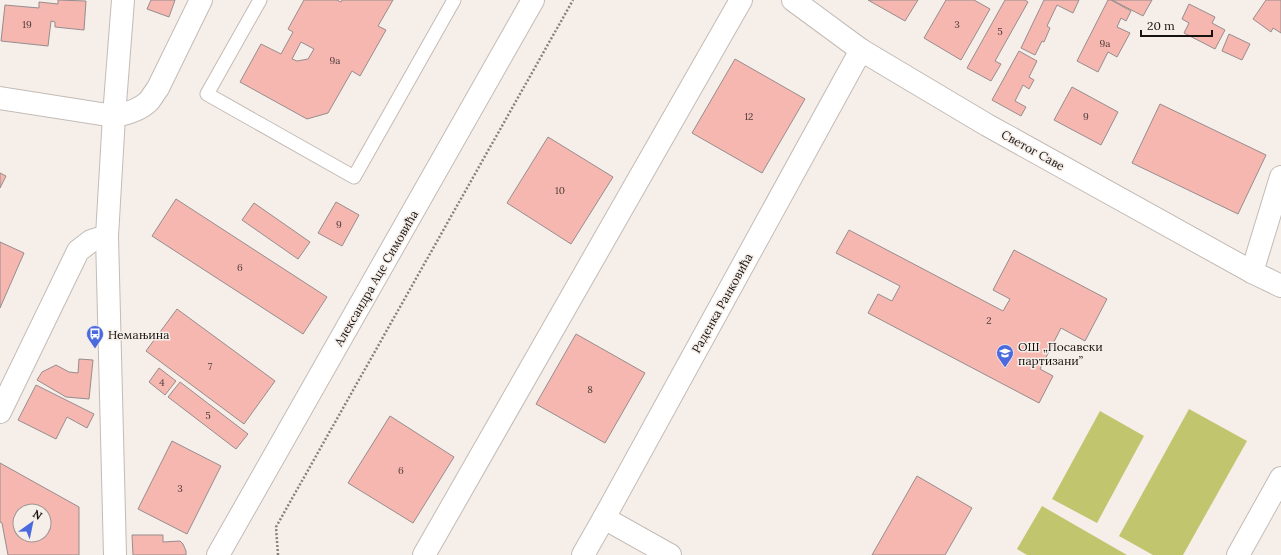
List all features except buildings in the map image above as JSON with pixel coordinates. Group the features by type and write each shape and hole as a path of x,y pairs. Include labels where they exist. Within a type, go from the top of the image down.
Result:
{"street":[{"path":"115,555 107,236 123,0"},
{"path":"0,98 114,116 126,114 138,109 149,101 158,88 201,0"},
{"name":"Александра Аце Симовића","path":"218,555 533,0"},
{"path":"424,555 741,0"},
{"name":"Светог Саве","path":"798,2 861,50 994,128 1252,272 1281,286"},
{"name":"Раденка Ранковића","path":"583,555 861,50"},
{"path":"1252,272 1281,177"},
{"path":"2,400 78,251 91,241 107,236"},
{"path":"1238,555 1281,478"},
{"path":"604,518 670,555"}],"lane":[{"path":"260,0 207,94 354,177 454,0"}],"path":[{"path":"278,555 276,527 573,0"}],"green space":[{"path":"1189,409 1247,441 1183,555 1153,555 1119,536"},
{"path":"1100,411 1144,436 1097,523 1052,499"},
{"path":"1042,506 1127,555 1027,555 1017,549"}],"place":[{"name":"Немањина","path":"95,349"},
{"name":"ОШ „Посавски партизани”","path":"1005,368"}]}
